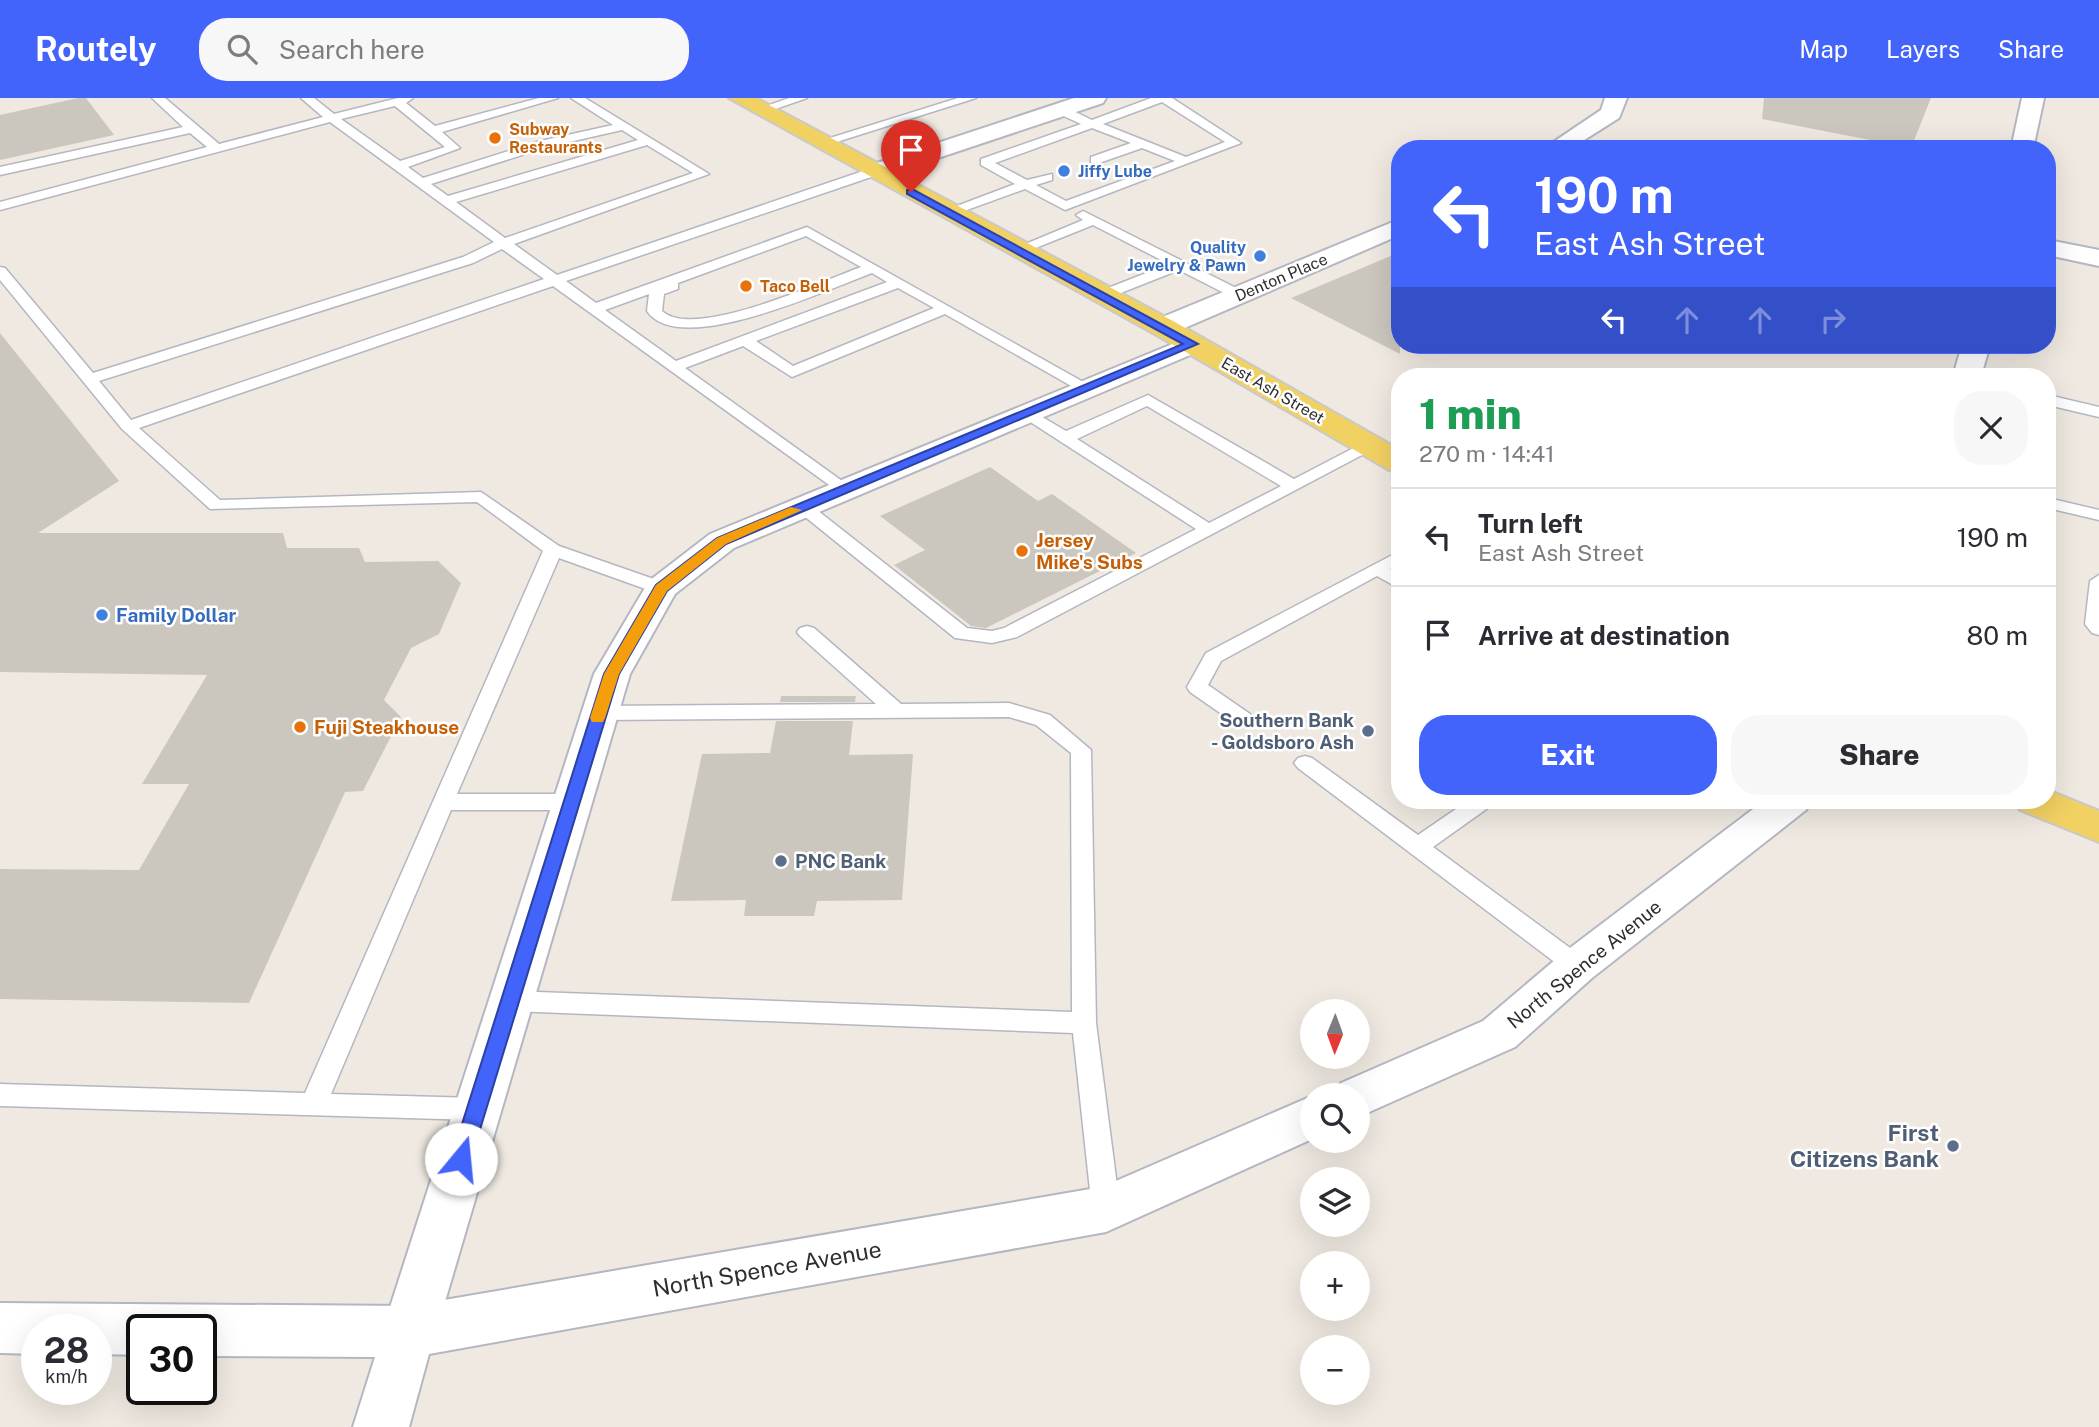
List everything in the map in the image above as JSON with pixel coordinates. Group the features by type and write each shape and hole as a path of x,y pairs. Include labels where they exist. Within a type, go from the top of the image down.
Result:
{"main road":[{"name":"East Ash Street","path":"750,104 1103,295 1391,458"},
{"path":"2056,809 2099,827"}],"street":[{"path":"873,172 1096,98"},
{"path":"1569,140 1611,113 1615,98"},
{"path":"2024,140 2033,98"},
{"name":"Denton Place","path":"661,588 722,541 1086,388 1177,336 1239,295 1391,230"},
{"path":"2056,250 2099,258"},
{"path":"381,1427 599,712 612,674 661,588"},
{"name":"North Spence Avenue","path":"1370,1092 1499,1034 1577,965 1780,809"},
{"name":"North Spence Avenue","path":"217,1330 409,1332 1106,1209 1300,1122"},
{"name":"North Spence Avenue","path":"0,1328 126,1329"}],"lane":[{"path":"158,98 216,148"},
{"path":"307,98 843,490"},
{"path":"0,206 414,98"},
{"path":"432,131 552,98"},
{"path":"90,379 467,260 503,243 704,174 577,98"},
{"path":"750,104 801,98"},
{"path":"820,143 970,98"},
{"path":"1065,206 1235,143 1163,98 985,162 1024,185 1065,206 1094,220 1239,295"},
{"path":"397,102 454,148 398,166"},
{"path":"1061,110 1186,161"},
{"path":"421,183 544,144 624,126"},
{"path":"0,172 192,129"},
{"path":"446,201 649,141"},
{"path":"1095,160 1141,144"},
{"path":"128,426 873,172"},
{"path":"948,212 1047,177"},
{"path":"1018,250 1094,220"},
{"path":"594,309 807,231 1086,388"},
{"path":"724,261 719,269 657,292 653,306 656,313 667,321 721,323 873,268"},
{"path":"1103,295 1180,265"},
{"path":"0,271 128,426 216,505 481,497 553,550 661,588"},
{"path":"674,367 898,283"},
{"path":"745,341 792,372 945,309"},
{"path":"1065,439 1148,400 1293,486"},
{"path":"2056,402 2099,412"},
{"path":"1026,414 1209,530"},
{"path":"802,507 962,634 992,637 1010,633 1370,446"},
{"path":"2056,505 2099,515"},
{"path":"313,1105 553,550"},
{"path":"1243,719 1197,687 1213,657 1391,561"},
{"path":"1377,568 1391,577"},
{"path":"2099,581 2095,624 2099,629"},
{"path":"807,632 897,712"},
{"path":"599,712 1009,710 1043,720 1081,750 1084,1023 1106,1209"},
{"path":"1305,763 1577,965"},
{"path":"443,802 572,803"},
{"path":"1417,847 1471,809"},
{"path":"511,1000 1084,1023"},
{"path":"0,1095 476,1110"}],"building":[{"path":"86,98 114,135 0,160 0,115"},
{"path":"1764,98 1931,98 1914,140 1870,140 1762,119"},
{"path":"1391,256 1391,349 1291,298"},
{"path":"0,333 119,481 38,533 283,533 287,548 359,548 365,562 438,561 461,583 439,634 411,648 384,700 401,717 363,791 345,792 249,1003 0,999 0,869 139,870 189,784 142,784 207,675 0,672"},
{"path":"990,467 1038,501 1052,494 1136,553 986,628 971,626 894,565 925,550 880,516"},
{"path":"781,696 856,696 855,702 780,702"},
{"path":"776,721 853,721 849,755 913,754 902,900 817,901 814,916 744,916 746,900 671,901 702,754 770,753"}],"slow traffic":[{"path":"597,718 612,674 661,588 722,541 796,510"}],"place":[{"name":"Subway Restaurants","path":"495,138"},
{"name":"Jiffy Lube","path":"1064,171"},
{"name":"Quality Jewelry & Pawn","path":"1260,256"},
{"name":"Taco Bell","path":"746,286"},
{"name":"Jersey Mike's Subs","path":"1022,551"},
{"name":"Family Dollar","path":"102,615"},
{"name":"Fuji Steakhouse","path":"300,727"},
{"name":"Southern Bank - Goldsboro Ash","path":"1368,731"},
{"name":"PNC Bank","path":"781,861"},
{"name":"First Citizens Bank","path":"1953,1146"}],"route":[{"path":"461,1159 612,674 661,588 722,541 1192,344 911,192"}]}
